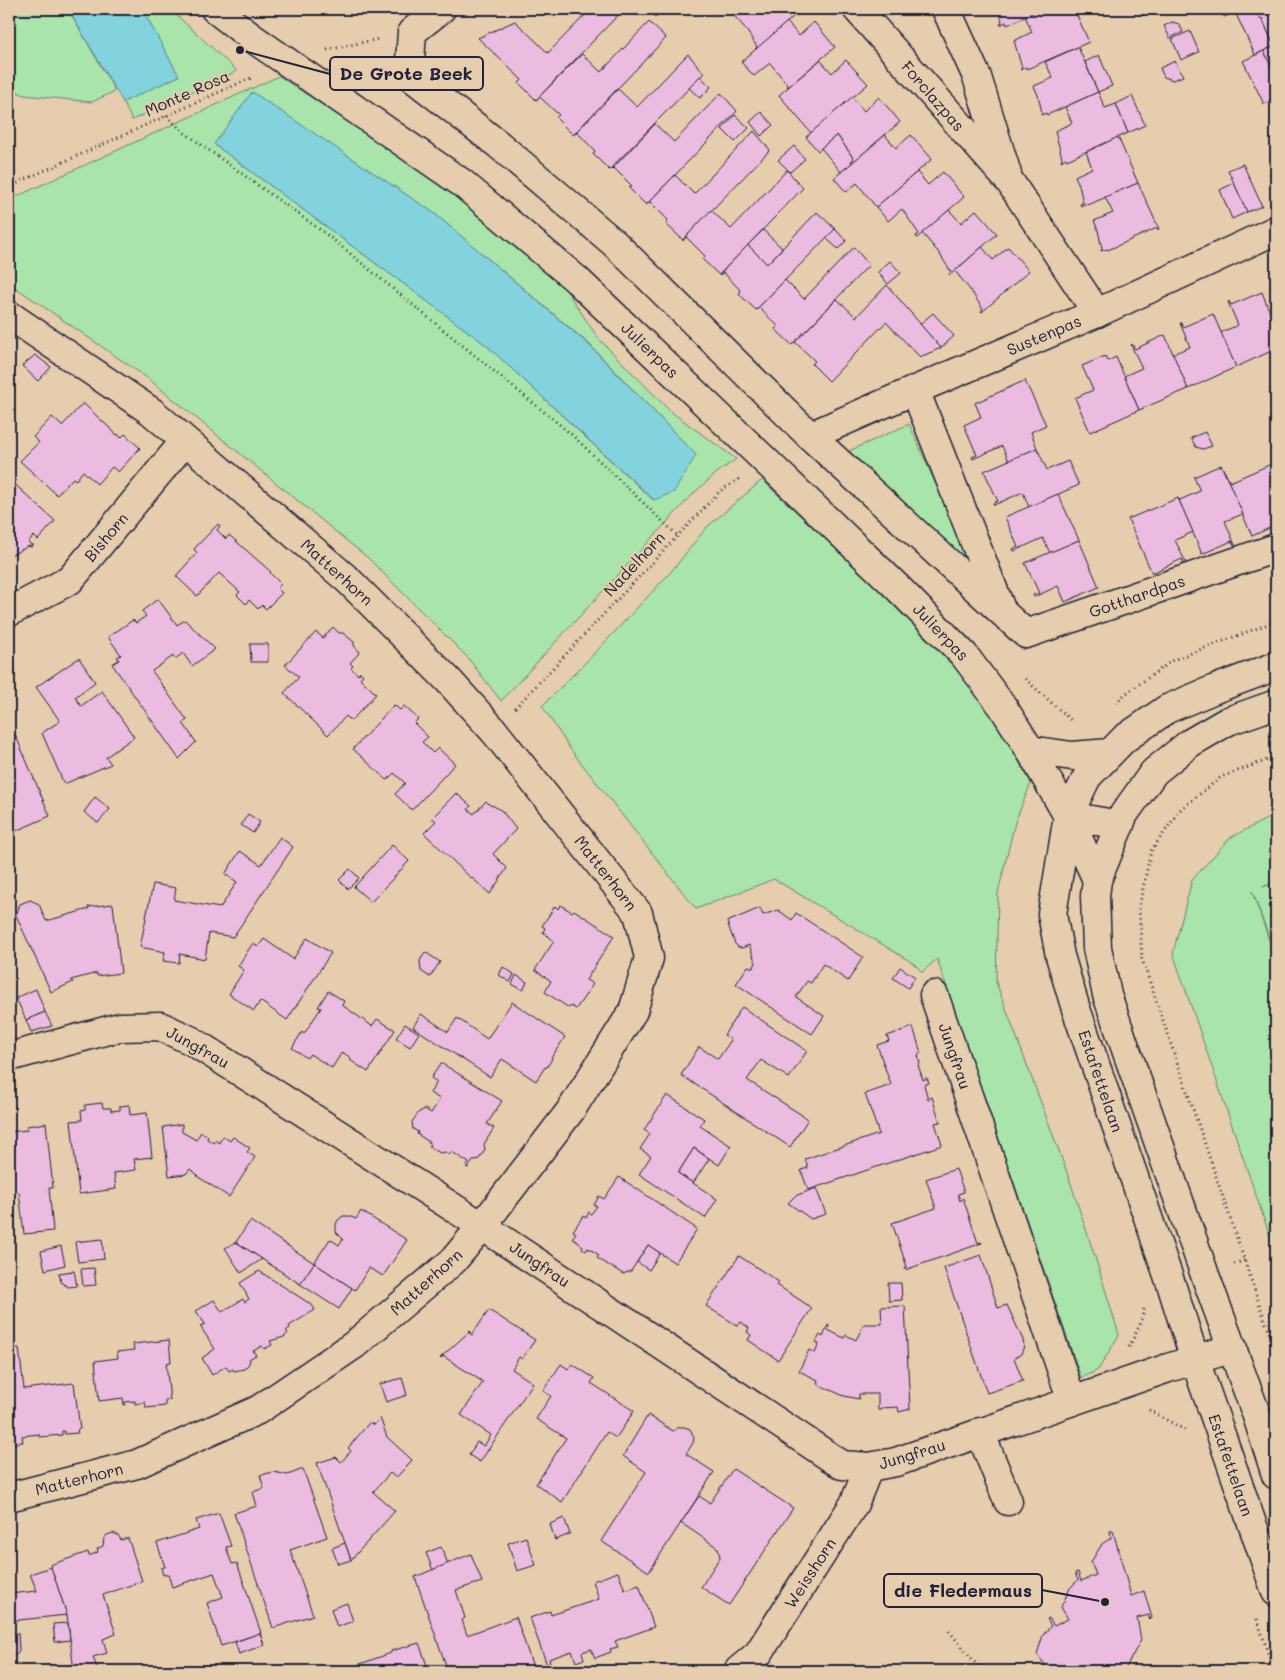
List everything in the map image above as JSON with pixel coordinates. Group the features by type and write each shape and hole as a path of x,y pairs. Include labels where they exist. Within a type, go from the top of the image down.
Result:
{"street":[{"name":"Julierpas","path":"216,9 251,37 462,183 577,280 896,586 964,655 1003,707 1068,816 1097,880"},
{"path":"441,9 412,32 410,75 499,145 614,243 810,436"},
{"name":"Forclazpas","path":"857,9 1010,182 1097,313"},
{"name":"Forclazpas","path":"946,9 977,77 1010,182"},
{"name":"Sustenpas","path":"810,436 1097,313 1276,230"},
{"name":"Matterhorn","path":"9,315 152,412 348,580 448,680 494,731 638,913 649,958 633,1011 571,1110 453,1261 354,1345 258,1410 137,1464 9,1496"},
{"name":"Gotthardpas","path":"915,390 1003,615"},
{"name":"Gotthardpas","path":"810,436 1003,615 1026,634 1276,548"},
{"name":"Bishorn","path":"9,612 70,580 185,441"},
{"name":"Estafettelaan","path":"1276,666 1215,689 1167,710 1124,739 1087,777 1068,816 1052,914 1060,956 1074,1006 1276,1592"},
{"path":"1276,704 1228,721 1190,743 1154,772 1124,814 1097,880 1095,896 1097,948 1107,995 1202,1266 1233,1348 1276,1475"},
{"path":"1030,750 1072,756 1110,753"},
{"path":"1068,816 1120,825"},
{"name":"Jungfrau","path":"934,995 1072,1401"},
{"name":"Jungfrau","path":"9,1057 120,1027 160,1026 192,1041 482,1226 842,1465 869,1467 896,1462 1109,1388 1233,1348"},
{"path":"980,1432 1008,1501"},
{"name":"Weisshorn","path":"738,1671 758,1654 854,1504 869,1467"}],"path":[{"name":"Monte Rosa","path":"9,189 19,182 287,62 314,52 412,32"},
{"path":"166,116 185,133 326,234 571,434 678,536"},
{"name":"Nadelhorn","path":"494,731 720,491 766,461"},
{"path":"1276,757 1221,777 1180,810 1151,850 1139,907 1142,959 1276,1353"},
{"path":"1109,1388 1140,1324 1145,1306"},
{"path":"949,1631 982,1671"}],"green space":[{"path":"9,9 68,9 115,91 92,102 24,95 9,88"},
{"path":"142,9 170,9 237,71 132,120 123,102 179,76"},
{"path":"279,76 452,191 566,290 598,338 670,411 736,459 693,494 501,701 468,658 368,558 146,377 9,283 9,201","holes":["252,92 434,213 589,344 696,455 653,500 485,344 215,145"]},
{"path":"909,424 974,570 849,451"},
{"path":"762,480 886,595 963,674 994,717 1031,783 1015,822 998,893 996,982 1069,1178 1119,1335 1098,1370 1081,1378 937,959 922,972 913,963 774,879 696,909 571,750 542,706 670,573 707,527"},
{"path":"1276,814 1276,882 1262,887 1276,883 1276,956 1252,891 1276,960 1276,1254 1173,953 1192,880 1230,838"}],"water":[{"path":"68,9 142,9 179,76 123,102"},
{"path":"252,92 434,213 588,344 696,455 674,492 654,500 485,344 214,144"}],"building":[{"path":"591,9 624,9 536,100 519,83 522,80 478,38 515,21 548,53"},
{"path":"648,9 665,9 655,17"},
{"path":"728,9 802,9 756,50 757,47 745,28"},
{"path":"999,9 1042,9 1007,25 1006,22 1000,25 1002,22"},
{"path":"1042,9 1074,9 1089,42 1027,69 1026,67 1020,70 1022,68 1014,41 1032,32 1025,16"},
{"path":"1138,9 1154,9 1154,10 1141,16"},
{"path":"1220,9 1243,9 1224,17"},
{"path":"1243,9 1255,9 1260,19 1262,18 1274,46 1255,55 1235,12"},
{"path":"1255,9 1276,9 1276,45 1274,46 1262,18 1260,19"},
{"path":"649,22 666,38 573,135 556,118 559,115 540,97 536,100 582,54 601,72"},
{"path":"787,22 799,36 814,22 835,47 788,87 770,63 754,76 741,62"},
{"path":"1172,22 1179,24 1183,32 1170,38 1164,26"},
{"path":"1190,31 1199,52 1181,60 1172,39"},
{"path":"1276,45 1276,77 1264,51"},
{"path":"1078,47 1098,92 1047,115 1046,113 1041,115 1038,95 1034,86 1053,78 1045,62"},
{"path":"1264,51 1276,77 1276,98 1264,104 1243,61"},
{"path":"688,54 704,73 609,170 593,154 595,151 577,132 573,135 618,89 637,107"},
{"path":"1099,55 1112,86 1098,92 1085,62"},
{"path":"820,60 832,73 846,60 868,84 811,133 779,95"},
{"path":"1175,61 1183,76 1173,80 1164,77 1160,68"},
{"path":"700,76 711,87 700,98 689,88"},
{"path":"1098,92 1105,108 1116,104 1128,133 1061,161 1062,158 1055,131 1072,123 1065,107"},
{"path":"721,93 737,111 646,205 629,188 632,186 613,167 655,124 674,142"},
{"path":"1132,96 1145,125 1128,133 1116,104"},
{"path":"852,97 864,111 879,97 900,122 852,163 851,161 854,159 837,135 818,151 806,137"},
{"path":"761,112 773,125 761,136 750,122"},
{"path":"735,115 749,128 735,142 722,129"},
{"path":"754,131 770,150 683,240 666,224 668,220 650,202 646,205 675,175 694,194"},
{"path":"837,135 854,159 841,172 821,148"},
{"path":"885,135 896,148 911,135 932,159 876,207 857,183 846,192 834,178"},
{"path":"1118,137 1138,183 1088,205 1086,203 1081,206 1080,204 1083,203 1075,176 1092,168 1086,152"},
{"path":"794,146 805,159 790,172 778,160"},
{"path":"1243,164 1262,206 1247,212 1228,170"},
{"path":"787,170 803,188 719,275 702,259 705,256 686,237 683,241 683,240 711,210 731,229"},
{"path":"917,172 928,185 943,172 964,197 917,238 916,236 919,234 902,209 888,221 876,207"},
{"path":"1138,183 1159,229 1157,230 1157,228 1108,250 1101,251 1098,230 1094,221 1113,213 1105,197"},
{"path":"1234,183 1247,212 1232,219 1220,190"},
{"path":"949,210 961,223 976,210 997,234 950,275 951,272 939,253 922,233"},
{"path":"817,212 835,229 756,310 739,294 741,291 723,272 719,275 748,245 767,264"},
{"path":"835,229 846,241 838,249 826,238"},
{"path":"763,230 782,248 767,264 748,245"},
{"path":"854,247 869,265 792,345 775,329 778,326 759,308 756,310 785,280 804,299"},
{"path":"982,247 993,260 1008,247 1029,271 982,312 983,309 955,271"},
{"path":"890,261 901,273 888,284 878,272"},
{"path":"887,285 941,348 920,357 886,322 829,381 812,364 815,361 795,342 792,345 837,299 856,317"},
{"path":"1262,292 1276,328 1276,349 1236,367 1220,333 1238,325 1228,302 1231,305"},
{"path":"1276,308 1276,328 1269,311"},
{"path":"933,313 954,336 941,348 920,324"},
{"path":"1213,314 1236,367 1188,389 1172,354 1190,347 1180,323 1183,327"},
{"path":"1165,335 1188,389 1139,410 1124,376 1142,368 1131,345 1135,349"},
{"path":"35,355 51,367 38,381 22,366"},
{"path":"1105,356 1108,361 1116,357 1139,410 1090,432 1075,398 1093,390 1082,366"},
{"path":"1026,380 1046,425 1031,432 1037,448 1009,461 1002,446 973,459 972,457 977,455 964,425 981,417 975,403"},
{"path":"83,403 117,435 121,438 125,434 140,448 118,472 112,467 97,484 83,471 76,480 73,478 57,495 20,461 39,442 33,437 52,417 62,426"},
{"path":"1205,432 1212,446 1203,449 1196,447 1191,438"},
{"path":"1037,448 1047,470 1068,461 1079,485 1029,507 1023,492 994,505 993,503 998,501 984,471"},
{"path":"1276,462 1276,525 1252,536 1221,465 1230,482"},
{"path":"1221,465 1243,514 1225,521 1235,545 1232,541 1202,554 1178,498 1180,500 1200,491 1194,477"},
{"path":"9,479 55,521 38,540 34,536 28,542 34,545 9,556"},
{"path":"1058,494 1079,540 1050,553 1043,538 1014,551 1013,549 1018,547 1005,517"},
{"path":"1178,498 1193,532 1175,540 1186,563 1184,564 1182,559 1152,573 1128,519"},
{"path":"218,524 220,526 217,530 226,539 229,535 271,572 281,584 277,588 282,593 266,609 262,605 258,609 249,600 246,604 237,595 240,592 219,573 197,596 176,576 197,553 194,549"},
{"path":"1079,540 1099,587 1065,602 1058,586 1034,597 1033,595 1039,593 1025,563"},
{"path":"158,599 177,625 185,620 215,649 192,666 183,653 175,659 173,656 152,671 187,720 183,723 196,742 179,759 112,664 119,660 117,657 121,655 108,637 133,620 136,623 146,616 142,611"},
{"path":"333,627 354,642 354,646 360,652 350,663 353,666 351,668 358,675 360,672 363,675 360,678 376,694 351,721 346,716 328,735 284,693 299,677 285,665 316,632 323,638"},
{"path":"250,644 268,644 268,662 251,662"},
{"path":"79,658 95,682 75,697 81,706 102,691 134,737 106,757 111,764 64,784 42,733 60,721 36,687"},
{"path":"394,705 400,710 404,706 418,719 414,723 428,737 422,742 433,753 438,748 455,764 412,810 395,794 405,783 394,773 387,780 353,749"},
{"path":"9,720 50,816 9,834"},
{"path":"456,793 471,806 468,809 474,814 486,801 491,806 502,811 516,829 493,854 507,868 490,894 424,833 436,821 432,818"},
{"path":"95,797 110,809 98,823 84,812"},
{"path":"248,814 260,822 253,833 241,825"},
{"path":"280,837 293,847 233,937 209,933 205,959 180,954 179,963 163,961 165,952 140,947 153,884 176,888 174,900 220,908 237,882 225,874 240,851 261,865"},
{"path":"392,845 409,861 371,902 354,887"},
{"path":"350,869 359,878 348,889 339,880"},
{"path":"30,900 39,904 46,921 89,909 88,907 113,904 121,973 97,976 97,973 93,974 71,980 73,982 51,992 15,913 17,913 20,904"},
{"path":"560,905 572,912 574,910 614,936 586,980 593,984 576,1009 571,1006 569,1008 545,992 551,981 535,970 554,941 543,932 545,928 542,926 555,906 558,909"},
{"path":"760,908 763,915 778,910 792,920 796,913 863,957 848,981 823,964 811,983 807,981 796,997 824,1016 812,1034 736,984 748,966 753,968 756,963 749,945 742,948 735,944 727,922"},
{"path":"307,938 331,953 287,1020 260,1001 254,1011 229,994 244,970 238,966 253,943 258,947 264,939 293,959"},
{"path":"425,952 440,962 430,977 421,971 420,961"},
{"path":"503,967 514,974 510,982 499,975"},
{"path":"900,967 915,977 908,988 893,978"},
{"path":"516,975 527,982 523,990 512,984"},
{"path":"36,989 45,1012 26,1020 16,998"},
{"path":"328,991 344,1001 342,1005 372,1026 377,1019 395,1030 368,1072 342,1052 332,1068 310,1054 307,1058 292,1048 321,1008 318,1007"},
{"path":"512,1002 565,1037 536,1081 502,1059 490,1077 413,1027 421,1014 448,1032 457,1018 487,1039"},
{"path":"742,1007 807,1051 789,1078 761,1060 747,1080 808,1119 790,1147 681,1075 699,1047 718,1059 731,1040 724,1035"},
{"path":"45,1012 52,1026 31,1032 26,1020"},
{"path":"405,1024 419,1033 410,1047 396,1038"},
{"path":"913,1027 921,1053 918,1055 920,1064 918,1065 923,1080 927,1078 929,1083 924,1085 928,1099 932,1097 940,1122 935,1123 942,1145 808,1190 801,1170 808,1168 805,1159 879,1134 865,1094 891,1085 877,1045 889,1041 887,1036"},
{"path":"441,1063 502,1101 487,1124 494,1128 484,1144 485,1150 479,1159 473,1161 468,1168 466,1167 469,1163 452,1152 449,1155 445,1152 440,1153 430,1147 429,1142 413,1129 412,1122 419,1112 425,1109 431,1113 440,1099 430,1093 437,1082 431,1078"},
{"path":"667,1095 704,1119 700,1126 731,1146 719,1165 694,1148 678,1173 717,1199 705,1218 639,1174 651,1156 640,1149 650,1134 644,1130"},
{"path":"102,1103 103,1108 111,1108 111,1111 120,1110 120,1106 129,1105 130,1115 147,1113 152,1157 134,1159 136,1170 114,1173 116,1189 79,1194 71,1121 82,1120 81,1111 85,1110 85,1105"},
{"path":"46,1123 53,1188 49,1188 53,1231 24,1234 19,1192 9,1193 9,1132 27,1130 27,1126"},
{"path":"182,1124 182,1132 196,1140 201,1132 208,1136 207,1139 213,1143 215,1140 219,1143 223,1136 230,1141 233,1137 250,1148 247,1152 255,1157 229,1197 197,1176 190,1169 186,1174 169,1176 163,1127"},
{"path":"694,1148 709,1159 693,1183 678,1173"},
{"path":"956,1169 964,1192 958,1194 960,1201 963,1198 978,1243 982,1243 905,1270 904,1268 907,1267 892,1223 936,1208 926,1179"},
{"path":"619,1177 697,1229 675,1263 648,1245 631,1271 623,1274 597,1258 599,1255 588,1248 586,1251 582,1248 583,1246 572,1238 576,1233 573,1231 583,1216 586,1218 589,1212 591,1214 597,1206 594,1205 599,1196 604,1199"},
{"path":"816,1188 826,1214 811,1219 788,1203 795,1196"},
{"path":"361,1211 407,1240 383,1276 369,1268 355,1290 314,1263 330,1239 339,1245 343,1239 336,1232 338,1220 343,1216 356,1219"},
{"path":"250,1221 314,1263 300,1284 236,1242"},
{"path":"102,1239 104,1259 78,1262 75,1242"},
{"path":"236,1242 262,1259 241,1273 225,1248"},
{"path":"648,1245 660,1253 649,1270 637,1262"},
{"path":"61,1246 65,1265 45,1270 41,1251"},
{"path":"981,1255 998,1308 1007,1305 1024,1346 1021,1354 1014,1358 1023,1381 987,1393 944,1268"},
{"path":"739,1256 779,1282 777,1285 812,1308 778,1360 748,1340 751,1335 747,1332 749,1328 741,1322 738,1326 706,1306"},
{"path":"314,1263 352,1288 339,1309 300,1284"},
{"path":"94,1268 96,1285 83,1286 81,1269"},
{"path":"74,1271 77,1286 68,1287 61,1282 59,1273"},
{"path":"259,1271 312,1305 315,1310 289,1326 290,1328 286,1331 288,1333 284,1337 270,1341 272,1345 264,1349 262,1346 253,1351 256,1355 249,1359 248,1365 244,1369 229,1371 226,1366 212,1375 202,1358 215,1349 200,1326 205,1324 196,1311 214,1300 222,1312 243,1299 245,1302 249,1299 240,1283"},
{"path":"888,1283 901,1283 902,1300 889,1301"},
{"path":"905,1306 910,1409 899,1412 898,1407 878,1410 878,1394 859,1394 859,1399 844,1396 817,1384 818,1380 799,1371 809,1350 815,1353 819,1344 816,1342 820,1335 823,1337 828,1325 828,1330 844,1338 846,1335 856,1340 864,1324 882,1324 881,1307"},
{"path":"489,1310 535,1340 522,1359 519,1357 512,1369 533,1383 480,1462 469,1455 477,1442 484,1446 491,1435 461,1415 483,1382 443,1356 440,1358 470,1331 469,1333 472,1335"},
{"path":"169,1340 171,1362 166,1363 170,1400 165,1400 165,1406 146,1408 145,1402 135,1404 135,1401 125,1402 124,1405 123,1398 99,1401 95,1361 118,1358 117,1352 134,1350 133,1344"},
{"path":"19,1348 24,1389 74,1383 80,1429 77,1430 78,1433 65,1434 62,1431 62,1435 39,1437 39,1434 22,1436 23,1442 9,1444 9,1349"},
{"path":"561,1364 568,1369 572,1364 594,1378 591,1383 634,1411 616,1438 607,1432 562,1502 536,1484 566,1438 536,1419 551,1396 543,1391"},
{"path":"402,1378 407,1395 386,1402 380,1384"},
{"path":"648,1415 673,1431 679,1427 690,1429 694,1437 693,1443 686,1454 714,1472 649,1572 601,1541 646,1472 623,1456"},
{"path":"380,1418 387,1437 412,1460 396,1478 390,1473 373,1492 395,1511 351,1560 317,1463 336,1457 341,1462 351,1451 348,1448 370,1422 373,1425"},
{"path":"303,1469 327,1537 290,1550 313,1615 273,1628 234,1513 257,1506 253,1492 264,1488 260,1475 274,1472 288,1475"},
{"path":"733,1469 793,1508 729,1605 701,1587 720,1557 718,1548 681,1523 699,1496 710,1503"},
{"path":"219,1513 231,1546 226,1547 232,1564 237,1563 261,1633 221,1646 207,1603 223,1597 214,1573 172,1587 168,1574 163,1575 161,1568 165,1567 157,1543 199,1529 196,1520"},
{"path":"564,1518 570,1534 555,1540 550,1524"},
{"path":"1110,1531 1113,1531 1131,1596 1144,1591 1152,1618 1149,1619 1149,1615 1137,1618 1141,1640 1124,1671 1037,1671 1045,1665 1037,1654 1043,1635 1051,1626 1047,1619 1049,1618 1054,1626 1068,1619 1061,1607 1070,1588 1078,1580 1075,1573 1078,1572 1081,1581 1096,1575 1091,1562 1102,1544 1111,1538"},
{"path":"113,1533 118,1535 121,1540 128,1538 142,1581 103,1595 116,1634 103,1639 107,1653 93,1657 98,1671 74,1671 67,1615 50,1565 88,1552 89,1556 98,1552 97,1549 103,1546 104,1538"},
{"path":"526,1537 536,1565 517,1571 508,1543"},
{"path":"345,1543 351,1560 338,1564 332,1548"},
{"path":"441,1547 448,1564 433,1570 426,1553"},
{"path":"471,1554 482,1582 456,1590 465,1618 462,1620 467,1635 516,1617 533,1671 448,1671 415,1577"},
{"path":"51,1567 67,1615 9,1621 9,1594 37,1591 30,1574"},
{"path":"618,1572 625,1590 639,1585 654,1627 615,1641 618,1647 610,1649 611,1652 595,1658 591,1649 582,1652 584,1659 576,1662 572,1651 549,1659 550,1663 547,1665 530,1618 550,1611 551,1615 599,1599 593,1581"},
{"path":"347,1603 353,1621 337,1627 331,1609"},
{"path":"68,1623 70,1640 55,1642 53,1624"},
{"path":"18,1633 19,1650 16,1655 9,1656 9,1634"},
{"path":"260,1633 264,1645 239,1654 235,1642"},
{"path":"419,1643 429,1671 347,1671 346,1669 391,1653 391,1651"},
{"path":"173,1663 176,1671 150,1671"}],"place":[{"name":"De Grote Beek","path":"240,50"},
{"name":"die Fledermaus","path":"1105,1602"}]}
